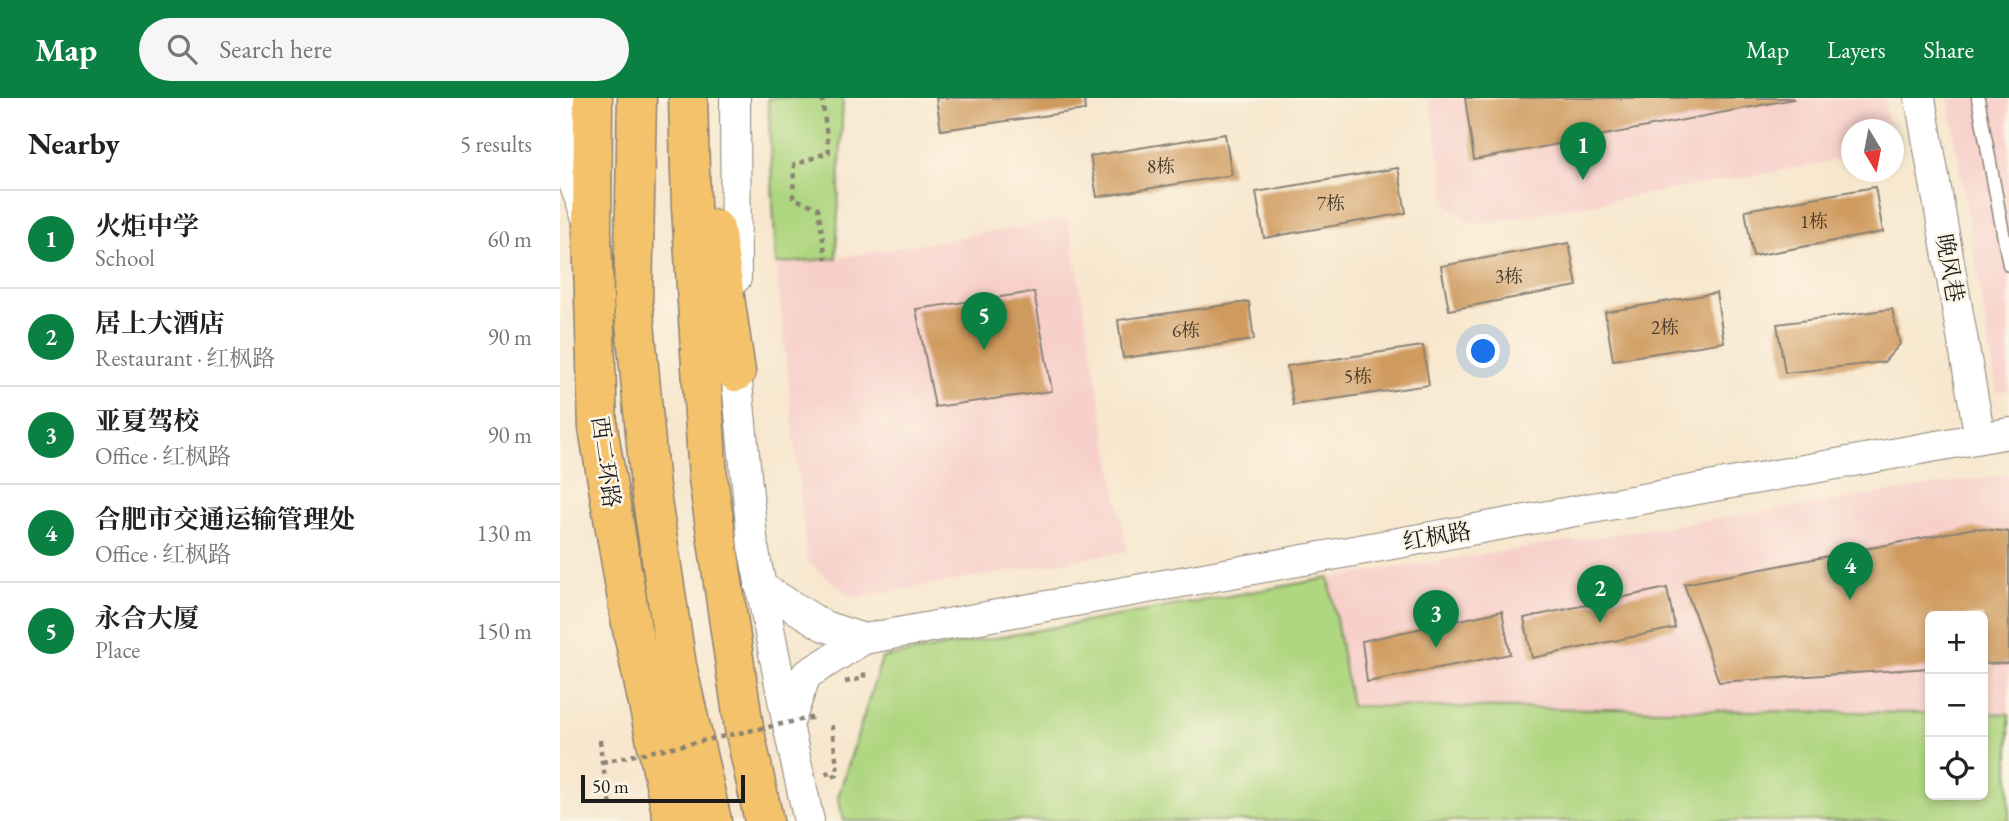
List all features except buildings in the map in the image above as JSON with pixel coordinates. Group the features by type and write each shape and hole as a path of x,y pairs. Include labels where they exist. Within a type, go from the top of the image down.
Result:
{"highway":[{"name":"西二环路","path":"593,98 592,232 598,428 632,629 673,821"},
{"path":"610,98 633,296"},
{"name":"西二环路","path":"637,98 633,296 650,487 677,666 712,821"},
{"path":"688,98 691,207 708,478 744,728 764,821"},
{"path":"695,98 736,372"}],"street":[{"path":"572,98 572,178 592,232"},
{"path":"735,98 736,372 752,546 760,586 801,721"},
{"name":"晚风巷","path":"1920,98 1980,438"},
{"name":"红枫路","path":"864,639 2009,433"},
{"path":"760,586 824,626 864,639"},
{"path":"809,821 801,721 806,675 864,639"}],"lane":[{"path":"1978,98 2009,265"}],"path":[{"path":"822,98 829,152 794,165 793,198 818,208 827,259"},
{"path":"602,762 801,721"},
{"path":"825,770 830,777 838,772 831,721"},
{"path":"600,740 611,804"}],"shaded area":[{"path":"1429,98 1884,98 1887,119 1841,119 1841,160 1473,225 1447,203"},
{"path":"1948,98 2009,98 2009,390 1997,392"},
{"path":"1068,219 1127,551 852,598 807,561 776,264 836,258"},
{"path":"2009,474 2009,714 1988,713 1988,611 1925,611 1925,713 1350,706 1329,578"}],"green space":[{"path":"768,98 843,98 836,258 776,264"},
{"path":"1329,578 1351,706 1925,713 1925,800 1988,800 1988,713 2009,714 2009,821 844,821 838,797 882,658"}],"place":[{"name":"火炬中学","path":"1583,180"},
{"name":"永合大厦","path":"984,350"},
{"name":"合肥市交通运输管理处","path":"1850,600"},
{"name":"居上大酒店","path":"1600,623"},
{"name":"亚夏驾校","path":"1436,648"}]}
